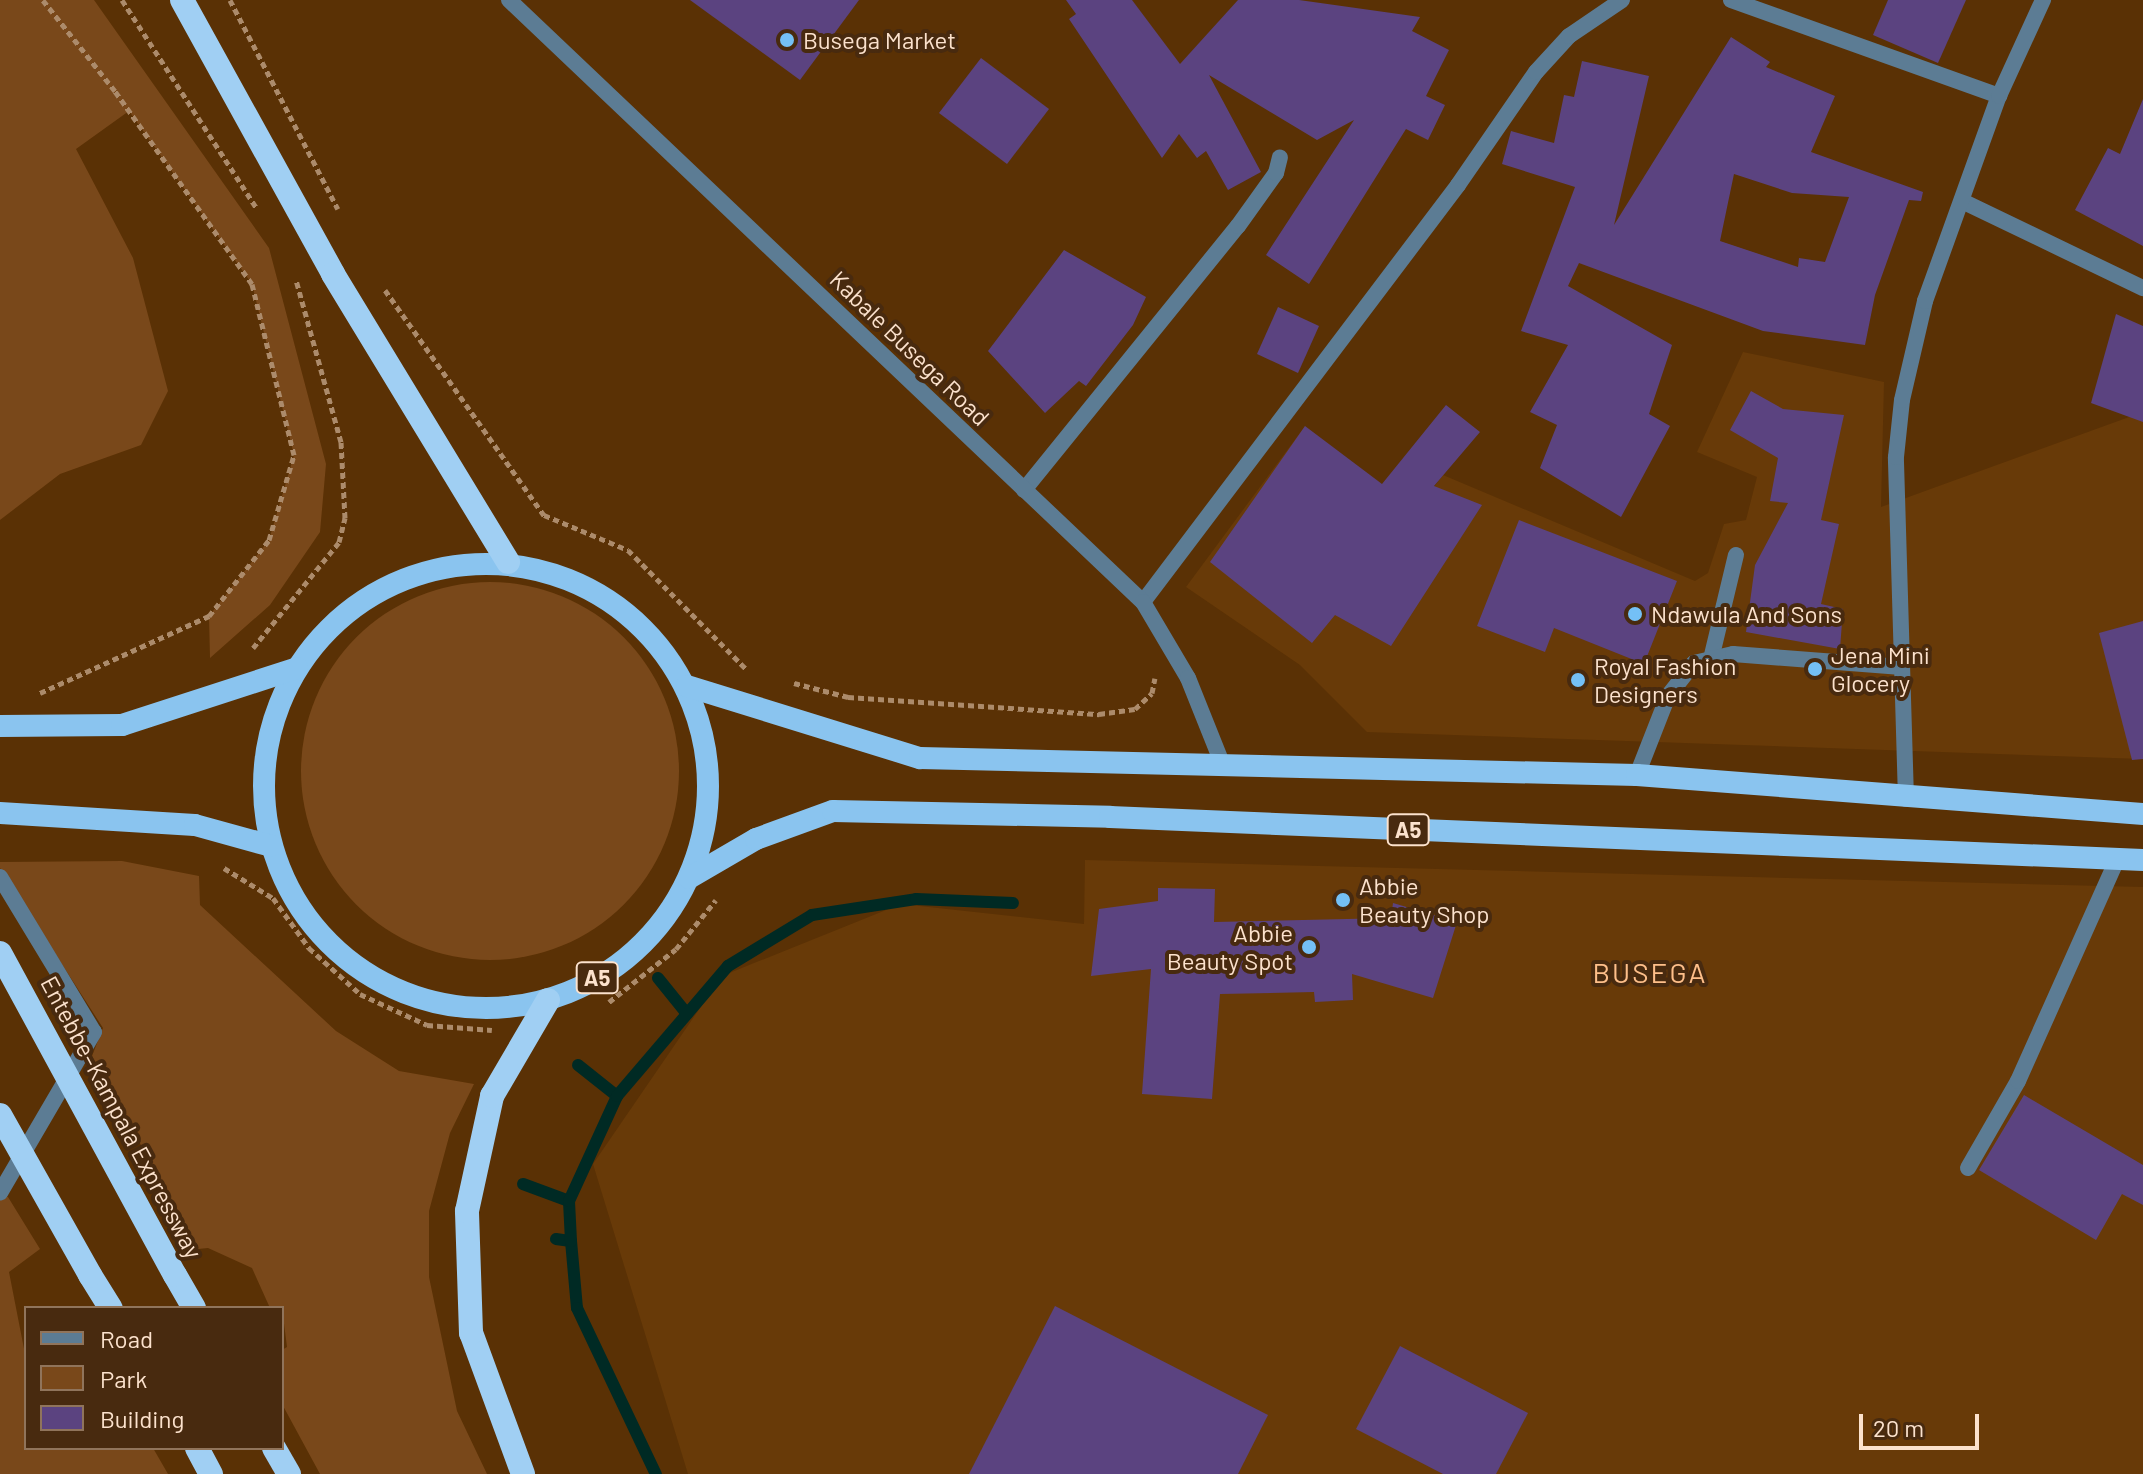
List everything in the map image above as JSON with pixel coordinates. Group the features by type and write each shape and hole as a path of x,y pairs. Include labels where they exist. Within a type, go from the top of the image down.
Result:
{"highway":[{"path":"182,0 333,274 508,562"},
{"name":"A5","path":"508,562 581,583 642,626 687,686 703,733 709,782 704,831 689,878 664,919 632,954 592,982 548,1000 498,1009 448,1006 389,986 356,968 319,934 290,893 271,846 264,801 266,755 277,710 297,668 331,626 374,593 439,567 508,562"},
{"path":"0,726 122,725 297,668"},
{"path":"687,686 920,758 1224,768 1637,775 1906,799 2143,814"},
{"name":"A5","path":"689,878 756,839 833,811 1126,818 2143,860"},
{"path":"0,813 195,825 271,846"},
{"name":"Entebbe–Kampala Expressway","path":"0,953 193,1306"},
{"path":"523,1474 471,1333 467,1211 492,1096 548,1000"},
{"path":"0,1115 110,1306"},
{"path":"198,1450 211,1474"},
{"path":"275,1450 289,1474"}],"street":[{"name":"Kabale Busega Road","path":"509,0 1143,602 1188,678 1224,768"},
{"path":"1143,602 1458,185 1536,72 1569,36 1622,0"},
{"path":"1731,0 1999,96"},
{"path":"1906,799 1896,457 1902,400 1925,301 1964,202 1999,96 2043,0"},
{"path":"1024,490 1238,226 1276,173 1280,157"},
{"path":"1964,202 2143,288"},
{"path":"1711,659 1736,555"},
{"path":"1637,775 1668,696 1694,663 1733,654 1902,667"},
{"path":"1968,1168 2018,1081 2117,860"},
{"path":"0,877 94,1032 0,1193"}],"path":[{"path":"28,699 209,616 269,540 294,455 252,284 115,91 43,0"},
{"path":"122,0 260,215"},
{"path":"230,0 340,211"},
{"path":"248,654 339,542 345,518 341,442 293,264"},
{"path":"378,280 544,515 628,550 746,669 761,673"},
{"path":"790,681 848,697 1099,714 1135,709 1152,693 1156,668"},
{"path":"212,865 273,898 309,948 360,994 427,1025 492,1030"},
{"path":"609,1002 676,949 726,890"}],"shaded area":[{"path":"1743,352 1884,382 1881,507 2143,412 2143,759 1367,732 1300,665 1186,587 1305,426 1383,554 1443,475 1695,581 1708,573 1724,524 1746,520 1757,477 1697,452"},
{"path":"1085,860 2143,887 2143,1474 688,1474 593,1164 722,976 901,904 1084,924"}],"green space":[{"path":"0,0 94,0 269,248 326,464 320,532 270,605 210,658 209,616 269,540 294,455 252,284 129,111 76,149 133,258 168,391 141,445 60,474 0,520"},
{"path":"471,582 509,582 545,590 579,604 624,637 648,666 665,699 676,734 679,771 676,808 665,843 648,876 624,905 595,929 562,946 509,960 471,960 435,952 401,938 370,917 344,891 323,860 309,826 301,790 301,752 309,716 323,682 344,651 370,625 401,604 435,590"},
{"path":"122,861 199,876 200,905 336,1031 399,1071 474,1084 450,1133 429,1211 429,1277 457,1411 487,1474 320,1474 284,1408 284,1349 287,1347 284,1306 269,1306 252,1268 208,1248 198,1249 92,1056 103,1028 0,868 0,862"},
{"path":"0,1196 8,1197 40,1249 9,1272 24,1349 24,1450 154,1450 168,1474 0,1474"}],"building":[{"name":"Busega Market","path":"690,0 859,0 800,80"},
{"path":"1066,0 1132,0 1180,64 1238,0 1299,0 1420,17 1412,31 1449,50 1426,96 1445,105 1428,140 1406,129 1309,284 1266,255 1354,120 1317,140 1209,75 1261,172 1228,190 1206,151 1197,158 1179,134 1162,158 1069,19 1076,14"},
{"path":"1888,0 1966,0 1938,63 1873,35"},
{"path":"1731,37 1770,62 1766,67 1835,96 1811,152 1923,192 1921,201 1909,200 1875,295 1865,345 1763,331 1579,263 1568,286 1672,345 1649,414 1670,426 1621,517 1540,468 1557,425 1530,412 1568,345 1521,331 1575,187 1502,164 1511,131 1554,143 1564,95 1574,97 1582,61 1649,76 1614,225","holes":["1734,174 1792,193 1849,197 1825,262 1799,258 1798,267 1720,241"]},
{"path":"981,58 1049,109 1007,164 939,113"},
{"path":"2143,99 2143,246 2075,210 2108,148 2120,154"},
{"path":"1064,250 1146,297 1133,325 1086,386 1079,381 1045,413 988,351"},
{"path":"1278,307 1319,326 1298,373 1257,354"},
{"path":"2116,314 2143,326 2143,422 2091,403"},
{"path":"1751,391 1783,409 1844,415 1821,520 1839,524 1821,604 1843,609 1840,649 1746,632 1755,565 1788,503 1770,501 1778,458 1730,430"},
{"path":"1446,405 1480,432 1434,486 1482,505 1391,646 1335,615 1312,643 1210,562 1305,426 1382,484"},
{"path":"1519,520 1677,581 1644,664 1554,628 1545,652 1477,626"},
{"path":"2143,621 2143,759 2132,760 2099,633"},
{"path":"1158,888 1215,889 1214,922 1391,918 1393,903 1457,922 1433,998 1352,974 1353,1000 1315,1002 1314,992 1220,994 1212,1099 1142,1094 1151,969 1091,976 1099,909 1158,901"},
{"path":"2024,1095 2143,1165 2143,1205 2122,1194 2096,1240 1979,1170"},
{"path":"1055,1306 1268,1415 1238,1474 969,1474"},
{"path":"1400,1346 1528,1413 1496,1474 1443,1474 1356,1429"}],"waterway":[{"path":"571,1241 569,1201 617,1096 728,966 812,915 916,899 1013,903"},
{"path":"658,978 687,1014"},
{"path":"578,1065 617,1096"},
{"path":"523,1184 569,1201"},
{"path":"556,1239 571,1241 577,1308 656,1474"}],"place":[{"name":"Busega Market","path":"787,40"},
{"name":"Ndawula And Sons","path":"1635,614"},
{"name":"Jena Mini Glocery","path":"1815,669"},
{"name":"Royal Fashion Designers","path":"1578,680"},
{"name":"Abbie Beauty Shop","path":"1343,900"},
{"name":"Abbie Beauty Spot","path":"1309,947"}],"district":[{"name":"BUSEGA","path":"1650,972"}]}
